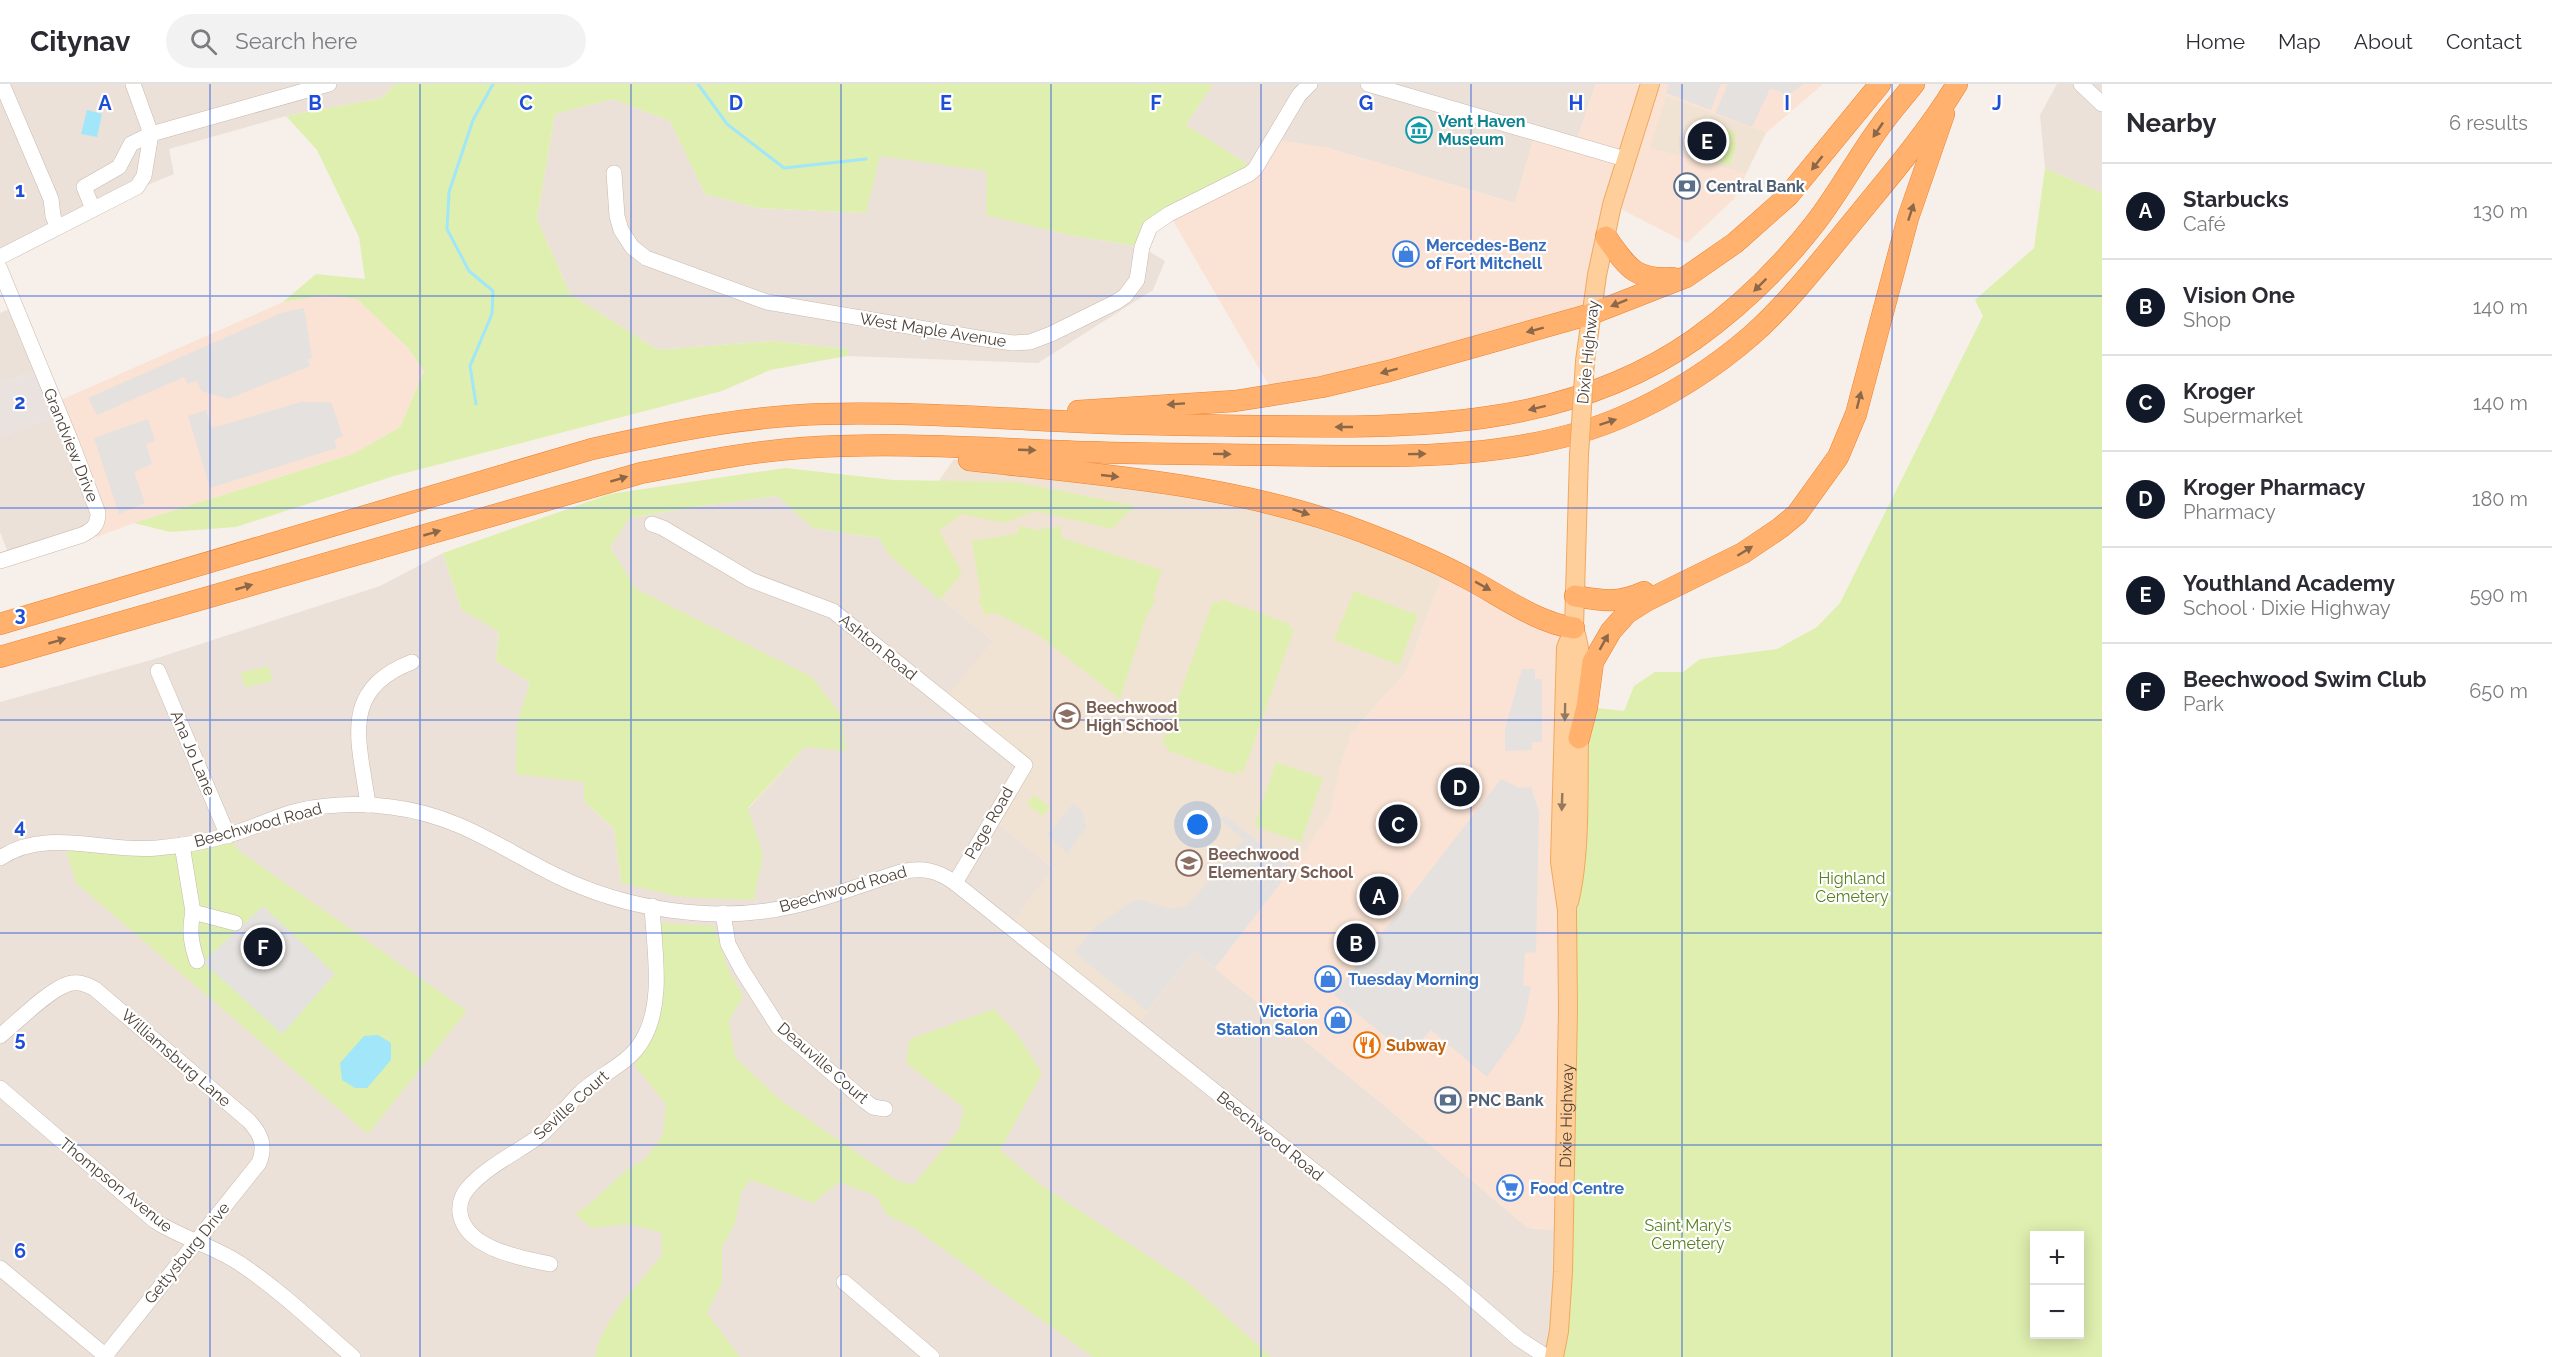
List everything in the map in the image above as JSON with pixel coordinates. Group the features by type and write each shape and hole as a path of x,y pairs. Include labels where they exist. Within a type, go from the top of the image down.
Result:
{"highway":[{"path":"985,417 1275,396 1389,371 1592,314 1686,277 1736,243 1788,196 1880,84"},
{"path":"0,624 592,449 669,432 740,420 822,414 985,417 1135,424 1346,427 1406,426 1468,421 1538,409 1620,382 1695,339 1761,285 1818,219 1881,125 1914,84"},
{"path":"0,657 641,473 713,459 801,448 869,446 1339,456 1437,454 1499,449 1557,438 1620,418 1654,401 1709,368 1752,334 1799,287 1882,188 1953,90"},
{"path":"1579,738 1587,707 1593,662 1611,631 1627,613 1743,553 1797,514 1838,457 1856,414 1908,218 1953,90"},
{"path":"1606,237 1623,261 1639,274 1654,279 1686,277"},
{"path":"801,448 954,459 1131,478 1268,502 1361,531 1464,576 1555,625 1574,628"},
{"path":"1575,596 1601,601 1626,600 1693,577"}],"main road":[{"name":"Dixie Highway","path":"1554,1357 1559,1331 1563,1272 1568,1010 1567,910 1560,861 1566,648 1574,628 1579,454 1585,361 1606,237 1625,159 1650,84"},
{"name":"Dixie Highway","path":"1567,910 1574,883 1579,738 1581,648 1574,628"}],"street":[{"path":"2,84 51,199 57,226"},
{"path":"0,257 137,187 144,176 151,134 133,84"},
{"path":"93,209 84,187 119,167 131,144 151,134 329,84"},
{"name":"West Maple Avenue","path":"614,173 617,216 621,230 632,247 646,258 663,266 767,302 978,338 1013,343 1030,342 1051,334 1125,296 1137,280 1142,247 1150,227 1169,214 1255,169 1299,95 1310,84"},
{"path":"1368,84 1625,159"},
{"path":"2080,84 2102,104"},
{"name":"Grandview Drive","path":"0,269 70,439 98,513 98,521 90,531 82,536 0,561"},
{"name":"Ashton Road","path":"652,524 663,528 751,580 833,611 1025,765"},
{"path":"368,805 359,714 368,691 382,676 412,662"},
{"name":"Ana Jo Lane","path":"158,670 228,836"},
{"name":"Page Road","path":"955,882 1025,765"},
{"name":"Beechwood Road","path":"0,858 15,850 41,843 140,849 182,845 228,836 297,811 344,805 368,805 433,815 462,825 555,875 610,896 652,906 723,913 791,906 918,868 934,871 955,882 1454,1283 1519,1339 1547,1357"},
{"path":"182,845 193,912 190,924 191,942 197,961"},
{"name":"Seville Court","path":"550,1264 507,1255 470,1234 462,1220 461,1199 469,1186 540,1135 580,1094 628,1057 642,1042 653,1013 655,997 652,906"},
{"path":"193,912 235,923"},
{"name":"Deauville Court","path":"723,913 728,944 741,970 779,1029 865,1101 873,1107 885,1109"},
{"name":"Williamsburg Lane","path":"0,1036 57,989 76,982 86,984 95,989 249,1121 258,1131 263,1148"},
{"name":"Thompson Avenue","path":"0,1088 155,1221 243,1265 352,1357"},
{"name":"Gettysburg Drive","path":"106,1356 260,1162 263,1148"},
{"path":"0,1268 106,1356"},
{"path":"844,1282 932,1357"}],"shaded area":[{"path":"0,84 395,84 382,98 286,116 169,149 174,174 126,194 0,257"},
{"path":"1213,84 1596,84 1575,145 1535,134 1515,203 1324,147 1255,169 1186,125"},
{"path":"1596,84 1635,84 1648,88 1650,84 1823,84 1766,133 1734,199 1687,243 1613,205 1591,314 1275,396 1169,214 1242,178 1272,139 1324,147 1515,203 1535,133 1575,145"},
{"path":"1669,84 1721,84 1711,110 1666,93"},
{"path":"1728,84 1803,84 1786,97 1780,91 1770,89 1752,127 1715,113"},
{"path":"2057,84 2102,84 2102,193 2045,168 2040,115"},
{"path":"1666,96 1766,133 1746,173 1650,148"},
{"path":"613,99 670,121 705,194 758,208 866,213 879,155 987,171 987,215 1069,235 1142,247 1165,261 1153,290 1038,363 847,356 849,349 770,341 658,350 570,294 537,219 555,114"},
{"path":"325,295 357,299 408,348 424,371 400,427 353,454 134,523 97,537 90,531 95,526 54,403 283,302"},
{"path":"15,306 40,368 0,384 0,313"},
{"path":"304,308 312,358 308,360 310,366 228,399 201,391 197,381 188,384 184,377 97,415 88,398 281,313"},
{"path":"40,368 59,415 0,437 0,384"},
{"path":"301,402 331,402 343,436 334,440 337,448 210,488 188,416 206,410 212,428"},
{"path":"59,415 98,521 10,558 0,532 0,437"},
{"path":"148,419 155,441 146,444 152,464 134,472 145,503 119,514 94,438"},
{"path":"954,459 1131,478 1201,489 1446,567 1406,672 1352,732 1340,767 1330,813 1302,855 1215,968 1194,951 1136,1028 1009,926 1053,868 992,818 1025,765 944,700 993,641 888,554"},
{"path":"778,496 813,528 879,538 888,554 993,641 1025,765 992,818 1053,868 1010,926 1135,1028 1194,951 1379,1101 1528,1228 1563,1231 1554,1357 0,1357 0,702 151,660 380,586 443,553 461,609 499,632 496,661 530,682 517,725 584,782 584,801 614,829 621,883 763,855 748,809 805,747 812,677 635,589 610,547 629,518"},
{"path":"1446,567 1574,628 1563,1231 1528,1228 1379,1101 1215,968 1302,855 1340,767 1352,732 1406,672"},
{"path":"1522,669 1535,669 1535,679 1542,679 1542,742 1532,742 1532,750 1505,751 1505,729"},
{"path":"1501,779 1520,788 1531,787 1539,812 1536,952 1525,953 1523,986 1531,986 1525,1018 1518,1034 1487,1077 1431,1030 1408,1055 1334,995"},
{"path":"1074,803 1082,811 1086,827 1068,853 1047,835"},
{"path":"1225,816 1292,868 1215,968 1194,951 1147,1011 1074,952 1096,926 1133,901 1140,899 1170,909 1187,906 1244,840 1218,818"},
{"path":"263,906 335,974 282,1034 203,962"}],"green space":[{"path":"395,84 1213,84 1186,125 1255,169 1169,214 1142,247 1069,235 986,215 987,171 880,156 866,213 758,208 705,194 670,121 613,99 555,114 537,219 570,294 658,350 770,341 849,349 847,356 770,370 722,391 394,476 236,527 170,532 134,523 353,454 400,427 424,371 408,348 357,299 325,295 283,302 316,274 365,279 359,237 317,150 286,116 382,98"},
{"path":"1726,129 1736,132 1734,142 1737,143 1730,165 1716,161"},
{"name":"Highland Cemetery","path":"2045,168 2102,193 2102,1357 1554,1357 1568,1009 1587,707 1624,711 1634,686 1655,672 1683,672 1700,659 1777,649 1817,627 1840,603 1983,316 1975,300 2034,248"},
{"path":"785,468 893,480 1016,482 1135,506 1112,529 1035,511 1004,523 963,514 939,530 962,573 940,600 888,554 879,538 813,528 778,496 629,518 610,547 636,589 812,677 841,715 846,751 805,747 748,808 763,855 754,900 681,897 621,883 614,829 584,801 584,782 516,774 517,724 530,682 496,661 499,632 461,609 443,553 610,494"},
{"path":"1020,526 1037,530 1060,526 1062,538 1162,570 1153,598 1156,600 1146,617 1120,699 1037,634 996,613 984,615 982,605 978,603 981,597 972,541 1016,534"},
{"path":"1354,591 1418,615 1399,665 1334,640"},
{"path":"1221,599 1290,624 1288,627 1294,629 1243,773 1237,770 1235,775 1167,750 1168,746 1162,744 1213,601 1220,603"},
{"path":"269,666 272,681 245,687 241,673"},
{"path":"1276,762 1323,778 1301,842 1254,826"},
{"path":"1034,795 1050,807 1042,816 1027,804"},
{"path":"228,836 238,850 467,1011 368,1134 76,883 64,843 139,849"},
{"path":"660,923 714,926 728,968 743,996 729,1021 735,1057 779,1099 899,1182 914,1184 959,1130 964,1108 906,1063 910,1039 994,1009 1017,1034 1042,1073 1000,1150 1041,1185 1190,1284 1271,1357 1093,1357 914,1228 887,1215 876,1196 839,1182 813,1203 751,1180 741,1192 736,1221 722,1248 722,1283 707,1313 740,1357 595,1357 599,1343 613,1316 662,1255 661,1232 626,1224 592,1228 575,1214 593,1201 625,1171 646,1158 663,1135 666,1104 635,1066 653,1031"}],"water":[{"path":"87,110 102,114 97,137 81,134"},
{"path":"378,1035 391,1043 391,1060 367,1088 355,1088 342,1080 340,1063 364,1036"}],"waterway":[{"path":"476,404 470,366 492,314 493,291 469,271 447,229 449,192 473,120 493,84"},
{"path":"698,84 727,124 784,168 866,159"}],"place":[{"name":"Vent Haven Museum","path":"1419,130"},
{"name":"Youthland Academy","path":"1707,141"},
{"name":"Central Bank","path":"1687,186"},
{"name":"Mercedes-Benz of Fort Mitchell","path":"1406,254"},
{"name":"Beechwood High School","path":"1067,716"},
{"name":"Kroger Pharmacy","path":"1460,787"},
{"name":"Kroger","path":"1398,824"},
{"name":"Beechwood Elementary School","path":"1189,863"},
{"name":"Starbucks","path":"1379,896"},
{"name":"Vision One","path":"1356,943"},
{"name":"Beechwood Swim Club","path":"263,947"},
{"name":"Tuesday Morning","path":"1328,979"},
{"name":"Victoria Station Salon","path":"1338,1020"},
{"name":"Subway","path":"1367,1045"},
{"name":"PNC Bank","path":"1448,1100"},
{"name":"Food Centre","path":"1510,1188"}],"park label":[{"name":"Saint Mary’s Cemetery","path":"1688,1234"}]}
